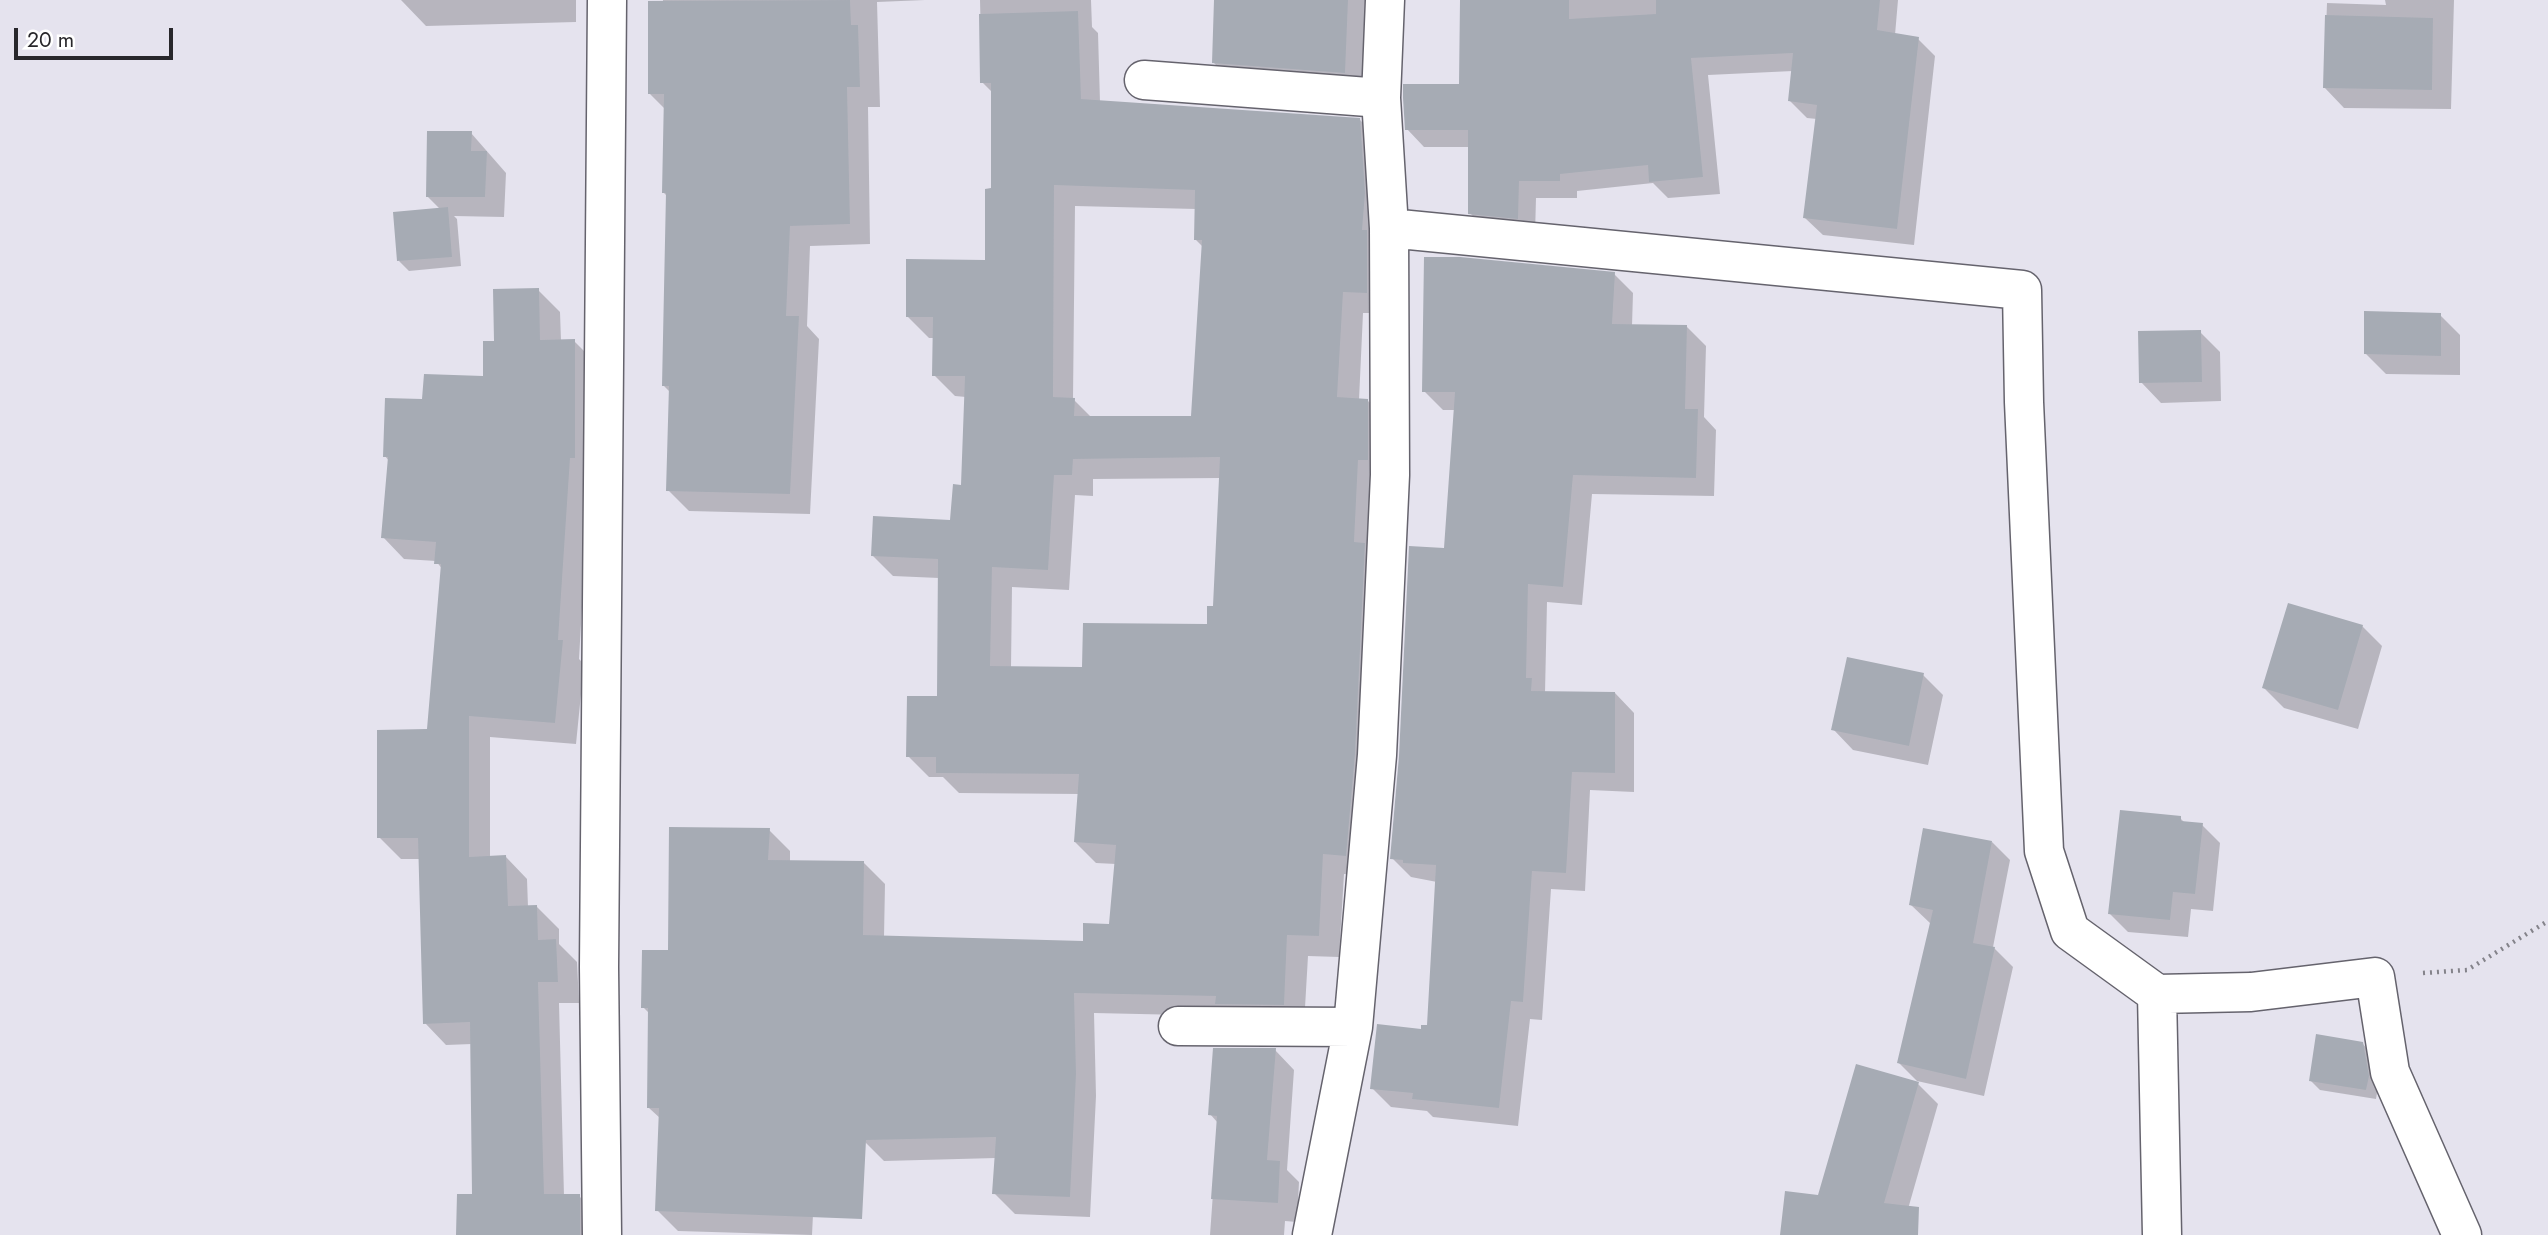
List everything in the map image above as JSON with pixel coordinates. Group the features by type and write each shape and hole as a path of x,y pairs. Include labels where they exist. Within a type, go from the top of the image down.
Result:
{"street":[{"path":"602,1235 599,967 607,0"},
{"path":"1311,1235 1353,1027 1377,755 1388,502 1389,228 1381,98 1385,0"},
{"path":"1144,80 1381,98"},
{"path":"1389,228 2022,290 2024,415 2044,851 2070,931 2157,994 2251,992 2375,977 2390,1072 2462,1235"},
{"path":"2157,994 2162,1235"},
{"path":"1178,1026 1353,1027"}],"path":[{"path":"2375,977 2467,970 2548,920"}],"building":[{"path":"850,0 851,25 858,25 860,87 847,87 850,224 790,226 786,316 799,316 790,494 666,491 669,386 662,386 666,193 662,193 664,94 648,94 648,1"},
{"path":"1214,0 1348,0 1345,73 1212,63"},
{"path":"1460,0 1569,0 1569,19 1656,14 1656,0 1880,0 1877,30 1919,37 1897,229 1803,218 1817,105 1788,101 1793,53 1691,58 1703,177 1649,182 1648,165 1560,174 1560,181 1519,181 1518,219 1468,214 1468,130 1405,130 1403,98 1403,84 1459,84"},
{"path":"1078,11 1081,99 1360,118 1365,193 1362,230 1367,230 1367,293 1343,292 1337,397 1368,399 1368,460 1358,460 1354,542 1365,543 1355,754 1346,856 1323,854 1319,936 1287,935 1284,1005 1215,1004 1216,996 1074,993 1076,1074 1070,1197 992,1194 996,1137 866,1140 862,1219 655,1211 659,1108 647,1108 648,1008 641,1008 642,950 668,950 669,827 770,828 768,860 864,861 863,935 1083,941 1083,923 1109,924 1116,845 1074,842 1079,774 936,773 936,757 906,757 907,696 937,696 938,559 871,556 873,516 950,520 953,484 961,485 965,376 932,376 933,317 906,317 906,259 985,260 985,189 991,188 991,83 980,83 979,14","holes":["1054,185 1195,190 1194,240 1202,240 1191,416 1074,416 1075,398 1053,397","1220,457 1213,606 1207,606 1207,624 1083,623 1082,667 990,666 992,567 1048,570 1054,475 1072,475 1073,459"]},
{"path":"2325,15 2433,18 2432,90 2323,88"},
{"path":"427,131 472,131 471,151 487,151 485,197 426,197"},
{"path":"448,207 452,257 397,261 393,212"},
{"path":"1424,257 1460,257 1615,272 1612,324 1687,325 1685,409 1698,409 1696,478 1573,475 1563,587 1528,584 1526,678 1532,678 1531,691 1615,692 1615,773 1572,772 1566,873 1532,871 1523,1002 1511,1001 1499,1108 1412,1099 1413,1093 1370,1089 1377,1024 1421,1029 1421,1025 1427,1025 1436,865 1403,863 1403,860 1390,859 1399,756 1409,546 1444,548 1455,392 1422,392"},
{"path":"539,288 540,340 575,339 575,458 570,458 558,640 563,640 555,723 469,716 469,857 506,855 508,906 537,905 538,940 556,939 558,982 538,982 544,1194 580,1194 580,1235 456,1235 457,1194 472,1194 470,1022 423,1024 418,838 377,838 377,730 427,729 441,564 434,564 436,542 381,538 388,457 383,457 385,398 422,399 424,374 483,376 483,341 494,341 493,289"},
{"path":"2364,311 2441,313 2441,356 2364,354"},
{"path":"2201,330 2202,382 2139,383 2138,331"},
{"path":"2288,603 2363,625 2338,710 2262,688"},
{"path":"1847,657 1924,673 1909,746 1831,730"},
{"path":"2120,810 2181,816 2181,821 2203,823 2195,894 2173,892 2170,920 2108,914"},
{"path":"1923,828 1992,841 1973,943 1995,947 1966,1079 1897,1063 1933,910 1909,905"},
{"path":"2316,1034 2363,1042 2369,1076 2366,1090 2309,1081"},
{"path":"1213,1048 1276,1048 1267,1160 1280,1161 1278,1203 1211,1199 1217,1116 1208,1115"},
{"path":"1856,1064 1919,1082 1884,1203 1919,1207 1918,1235 1780,1235 1785,1191 1818,1195"}]}
